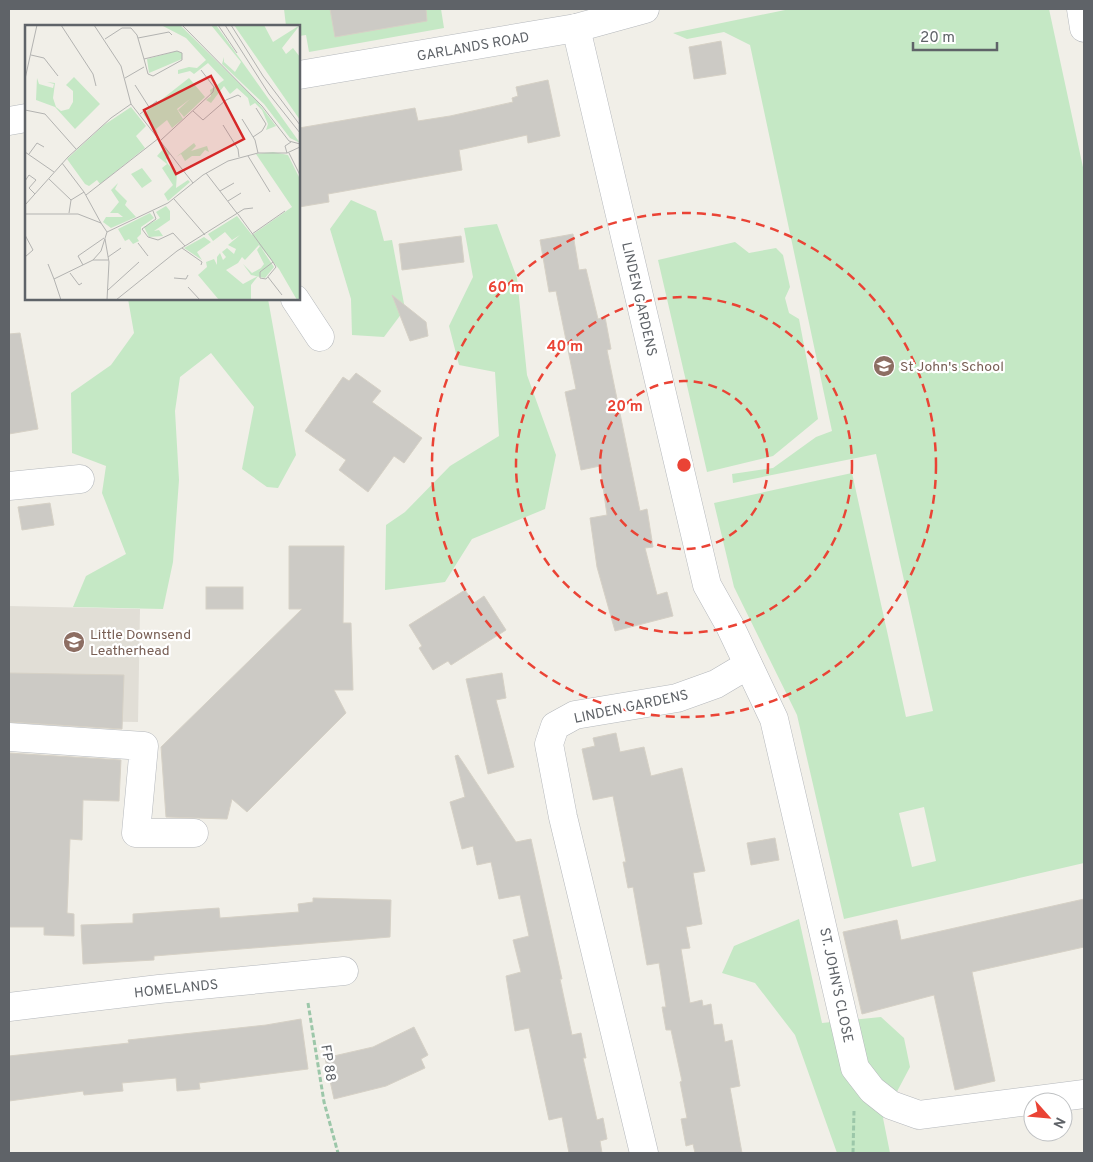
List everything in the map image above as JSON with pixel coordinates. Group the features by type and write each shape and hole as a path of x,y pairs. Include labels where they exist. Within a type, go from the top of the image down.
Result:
{"street":[{"name":"GARLANDS ROAD","path":"300,75 576,28 611,13 644,9"},
{"path":"1081,9 1084,28"},
{"name":"LINDEN GARDENS","path":"576,28 707,586 730,626 748,666 716,684 677,698 575,716 555,726 549,744 563,818 644,1153"},
{"path":"9,121 25,118"},
{"path":"296,300 320,337"},
{"path":"9,486 80,479"},
{"name":"ST. JOHN'S CLOSE","path":"748,666 774,719 855,1068 872,1090 891,1105 919,1115 1084,1094"},
{"path":"9,737 144,746 136,833 194,833"},
{"name":"HOMELANDS","path":"9,1007 159,989 344,972"}],"path":[{"name":"FP 88","path":"304,975 324,1102 338,1153"}],"shaded area":[{"name":"Little Downsend Leatherhead","path":"9,606 140,609 138,722 9,720"}],"green space":[{"path":"284,9 441,9 444,28 309,52 306,35 300,36 300,25 286,25"},
{"name":"St John's School","path":"790,9 1049,9 1084,172 1084,863 844,919 797,715 734,587 714,503 852,473 906,717 933,711 876,454 733,483 732,474 773,468 816,437 832,431 750,45 724,32 687,39 673,33","holes":["924,807 936,861 912,867 899,813"]},
{"path":"351,200 376,211 384,241 392,240 405,309 384,337 352,335 351,299 330,229"},
{"path":"497,224 517,278 527,375 556,455 545,509 472,539 445,582 385,590 386,525 405,512 450,466 499,436 495,372 459,365 449,326 473,277 464,228"},
{"path":"735,242 749,253 776,248 783,255 790,287 785,298 789,313 799,319 818,419 773,456 707,472 658,260"},
{"path":"128,300 268,300 296,455 278,488 267,487 242,469 254,407 211,353 180,377 175,411 179,480 173,562 163,609 73,607 86,576 126,554 102,493 106,466 72,453 71,393 111,365 134,333"},
{"path":"799,919 822,1023 881,1017 904,1038 910,1067 883,1118 890,1153 837,1153 795,1035 755,983 722,973 734,946"}],"building":[{"path":"330,9 426,9 427,21 335,37"},
{"path":"721,41 726,74 694,79 689,47"},
{"path":"548,80 560,136 528,143 527,135 459,150 462,170 328,194 329,202 300,207 300,128 415,108 418,121 450,116 513,102 512,98 518,96 516,87"},
{"path":"573,234 579,270 586,269 598,319 605,317 611,349 607,350 640,511 647,509 653,547 645,548 657,595 667,592 673,616 615,631 597,567 590,518 607,515 600,466 581,470 565,392 576,389 556,291 549,292 540,240"},
{"path":"461,236 464,262 402,270 399,244"},
{"path":"392,295 426,322 428,336 410,341"},
{"path":"20,333 38,429 9,434 9,334"},
{"path":"356,373 381,391 372,402 422,438 404,463 394,456 368,492 339,470 346,460 305,431 343,377 349,381"},
{"path":"50,503 54,525 22,530 18,507"},
{"path":"289,546 344,546 343,623 351,623 353,690 334,690 346,713 247,812 232,799 227,819 166,817 161,747 302,609 289,609"},
{"path":"206,587 243,587 243,609 206,609"},
{"path":"465,590 474,603 484,596 506,630 451,665 448,661 433,670 419,648 422,646 409,625"},
{"path":"9,673 124,675 122,729 9,722"},
{"path":"502,673 506,698 496,700 514,767 488,774 466,679"},
{"path":"616,733 620,752 644,747 651,776 682,768 705,871 693,873 702,924 686,927 690,948 681,949 690,1003 702,1000 703,1006 711,1004 714,1025 722,1024 725,1042 732,1040 740,1086 730,1088 742,1153 695,1153 693,1144 686,1146 681,1119 687,1118 680,1082 682,1081 671,1030 666,1030 662,1007 666,1007 659,963 647,965 633,887 628,888 623,862 626,862 613,796 593,800 582,749 595,746 593,738"},
{"path":"9,753 121,760 119,801 83,800 82,840 70,839 67,913 74,914 74,936 44,935 44,927 9,927"},
{"path":"458,755 516,842 531,839 562,979 560,979 572,1035 581,1033 586,1058 583,1058 597,1120 603,1118 607,1139 600,1141 602,1153 569,1153 562,1117 549,1120 529,1028 515,1031 506,976 521,972 513,940 529,936 520,895 499,899 491,862 477,865 473,846 462,849 450,802 465,797 455,756"},
{"path":"775,838 779,860 751,865 747,843"},
{"path":"313,898 391,900 390,937 154,956 154,960 83,964 81,925 133,923 133,914 219,908 220,918 299,912 298,904 313,902"},
{"path":"1084,899 1084,947 972,972 995,1081 955,1090 934,995 862,1014 843,932 897,920 901,940"},
{"path":"301,1019 308,1069 199,1083 200,1089 177,1091 176,1078 122,1083 123,1091 84,1095 83,1091 9,1101 9,1056 129,1043 128,1040 266,1025"},
{"path":"414,1027 428,1055 421,1059 425,1068 386,1086 334,1099 325,1058 373,1047"}],"place":[{"name":"St John's School","path":"884,366"},
{"name":"Little Downsend Leatherhead","path":"74,642"}]}
